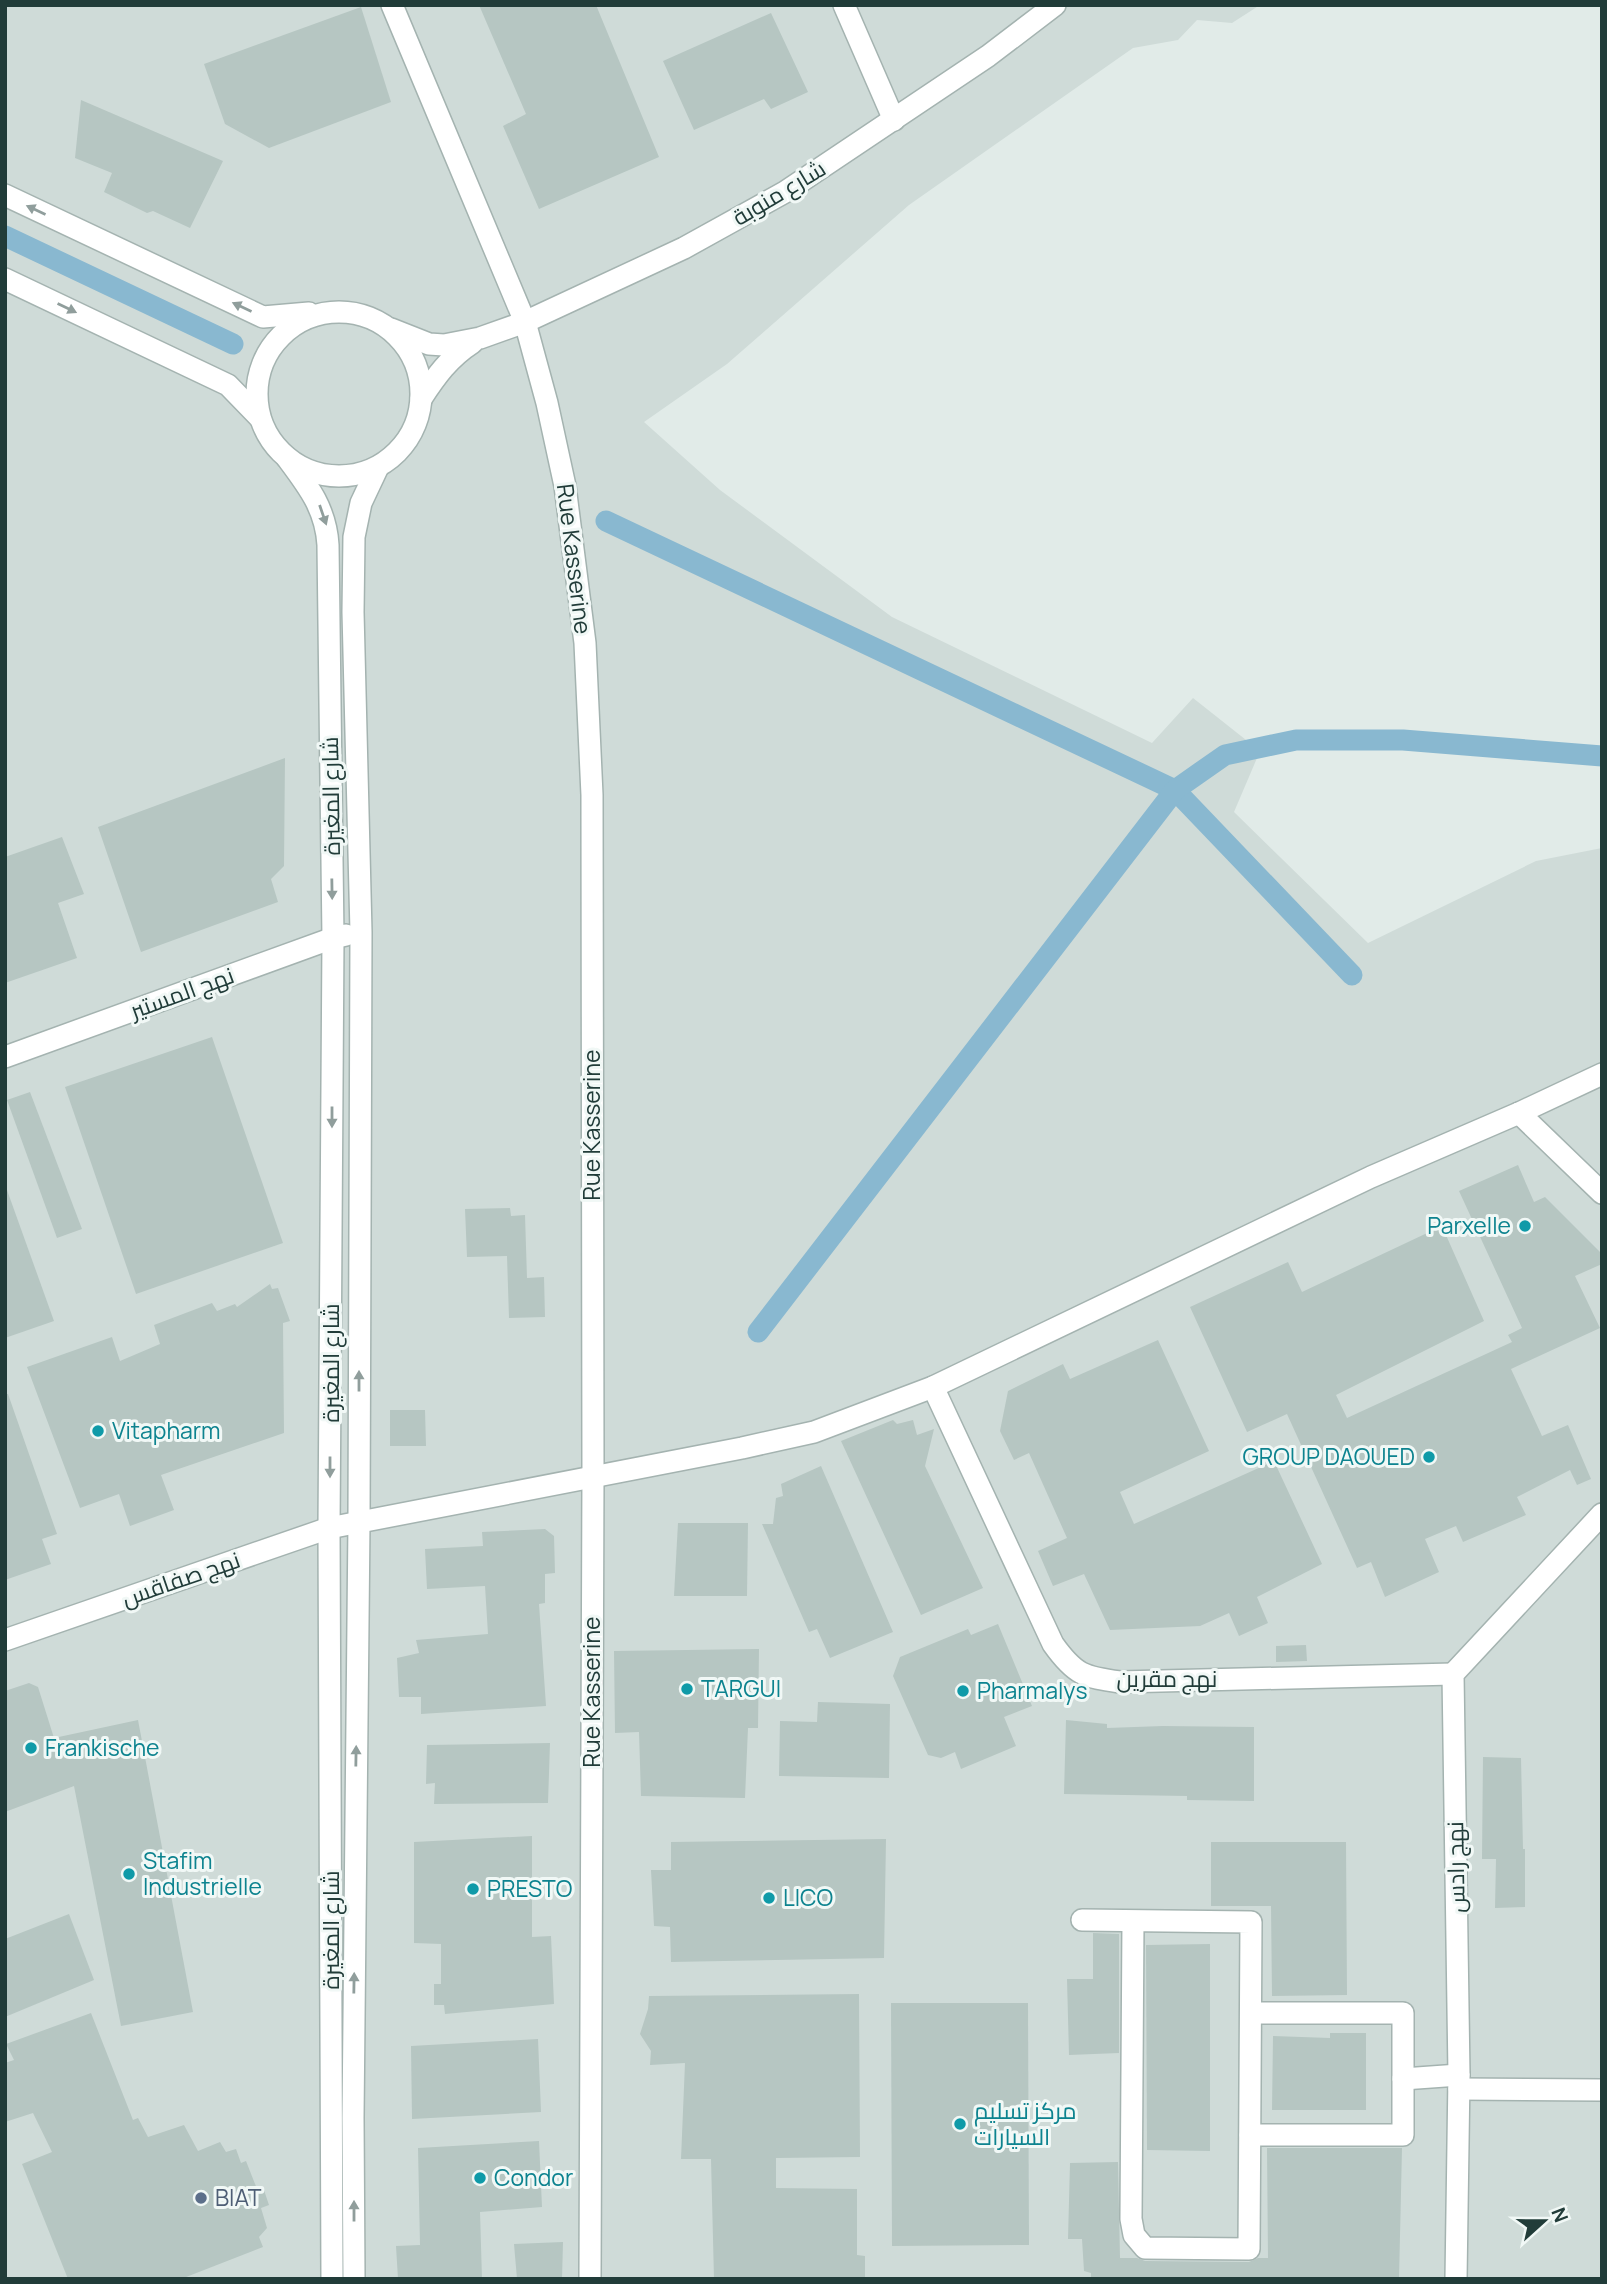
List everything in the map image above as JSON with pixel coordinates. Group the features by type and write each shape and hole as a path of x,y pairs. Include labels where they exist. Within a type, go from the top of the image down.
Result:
{"street":[{"name":"Rue Kasserine","path":"392,5 525,322 547,403 565,486 584,643 592,795 590,2279"},
{"path":"844,5 894,120"},
{"name":"شارع منوبة","path":"480,338 525,322 684,248 785,192 988,56 1055,5"},
{"path":"5,195 263,317 332,311 363,314 429,344 444,345 480,338"},
{"path":"5,279 228,385 260,418"},
{"path":"332,311 303,318 279,335 263,360 256,388 260,418 270,440 287,458 316,473 347,476 378,467 400,450 415,426 421,399 419,373 409,349 391,329"},
{"path":"421,399 446,364 480,338"},
{"name":"شارع المغيرة","path":"287,458 321,507 327,526 333,938 329,1528 332,2279"},
{"name":"شارع المغيرة","path":"354,2279 360,932 353,612 354,537 361,503 378,467"},
{"name":"نهج المستير","path":"5,1057 333,938 360,932"},
{"name":"نهج صفاقس","path":"5,1640 329,1528 814,1432 933,1387 1371,1177 1602,1074"},
{"path":"1519,1113 1602,1193"},
{"name":"نهج مقرين","path":"933,1387 1054,1644 1067,1664 1077,1672 1097,1679 1120,1682 1453,1674"},
{"path":"1453,1674 1602,1514"},
{"name":"نهج رادس","path":"1453,1674 1459,2082 1456,2279"},
{"path":"1082,1920 1251,1922 1249,2249 1145,2248 1133,2235 1133,1921"},
{"path":"1250,2135 1403,2136 1403,2013 1251,2012"},
{"path":"1403,2079 1602,2090"}],"shaded area":[{"path":"5,5 1260,5 1232,23 1197,20 1178,40 1133,48 909,205 727,364 644,422 720,490 892,617 1152,743 1193,698 1260,751 1234,812 1368,943 1536,861 1602,848 1602,2279 5,2279"}],"building":[{"path":"479,5 596,5 659,157 539,209 503,126 526,114"},
{"path":"361,7 391,102 269,148 225,124 204,64"},
{"path":"771,13 808,92 771,109 764,99 694,130 663,61"},
{"path":"81,100 223,161 190,228 153,211 147,213 104,192 112,173 75,158"},
{"path":"285,758 284,866 271,879 278,902 141,952 98,827"},
{"path":"62,837 84,894 58,903 77,958 5,983 5,857"},
{"path":"212,1037 283,1243 136,1294 65,1087"},
{"path":"30,1092 82,1229 57,1238 7,1100"},
{"path":"1518,1165 1534,1202 1545,1197 1602,1254 1602,1264 1575,1276 1600,1328 1511,1369 1542,1436 1568,1425 1591,1479 1577,1485 1570,1470 1517,1497 1526,1515 1463,1542 1456,1526 1425,1539 1439,1572 1385,1597 1371,1562 1357,1568 1287,1414 1247,1432 1190,1307 1288,1262 1302,1292 1442,1226 1484,1321 1336,1395 1347,1418 1512,1342 1508,1335 1522,1328 1459,1191"},
{"path":"7,1190 54,1321 5,1338 5,1191"},
{"path":"510,1208 511,1216 525,1215 527,1278 544,1277 545,1317 509,1318 507,1256 467,1257 465,1209"},
{"path":"270,1284 272,1289 278,1288 290,1321 283,1323 284,1433 161,1475 174,1510 130,1526 119,1494 80,1508 27,1367 112,1337 120,1361 160,1344 154,1325 212,1303 217,1311 235,1304 237,1307"},
{"path":"1158,1340 1209,1451 1120,1492 1134,1524 1274,1461 1322,1564 1257,1597 1268,1623 1239,1636 1229,1613 1200,1626 1110,1630 1084,1574 1053,1586 1038,1551 1067,1538 1029,1453 1014,1460 1000,1431 1008,1391 1063,1364 1070,1379"},
{"path":"5,1394 8,1394 57,1534 42,1539 51,1564 5,1580"},
{"path":"390,1410 425,1410 426,1446 390,1446"},
{"path":"893,1420 897,1424 913,1420 917,1435 934,1429 925,1466 983,1588 921,1615 841,1441"},
{"path":"821,1466 893,1632 830,1658 817,1629 809,1632 762,1524 773,1524 776,1498 783,1496 781,1484"},
{"path":"678,1523 748,1523 747,1596 674,1596"},
{"path":"545,1529 554,1536 555,1573 545,1574 545,1603 539,1604 546,1706 421,1714 421,1697 399,1697 397,1658 419,1653 416,1640 488,1634 485,1586 427,1589 425,1549 483,1546 482,1532"},
{"name":"Pharmalys","path":"998,1624 1032,1706 1004,1717 1016,1746 961,1769 955,1752 941,1758 928,1755 893,1676 900,1657 968,1629 971,1635"},
{"path":"1306,1645 1307,1661 1276,1662 1276,1646"},
{"name":"TARGUI","path":"759,1649 758,1728 748,1728 745,1798 641,1796 639,1732 615,1733 614,1651"},
{"name":"Stafim Industrielle","path":"29,1683 38,1687 54,1738 138,1720 193,2012 121,2026 74,1786 5,1812 5,1691"},
{"path":"818,1702 890,1704 889,1778 779,1776 780,1721 817,1722"},
{"path":"1066,1720 1107,1724 1107,1728 1254,1727 1254,1801 1187,1800 1187,1796 1064,1794"},
{"path":"550,1743 548,1803 434,1804 435,1783 426,1784 427,1745"},
{"path":"1483,1757 1521,1758 1525,1907 1495,1908 1496,1859 1482,1859"},
{"name":"PRESTO","path":"532,1836 532,1937 551,1936 554,2004 445,2014 444,2005 434,2005 434,1984 441,1984 441,1944 414,1943 414,1842"},
{"name":"LICO","path":"886,1839 884,1958 671,1962 670,1927 654,1926 651,1870 671,1870 671,1842"},
{"path":"1211,1842 1346,1842 1347,1995 1272,1996 1271,1906 1211,1906"},
{"path":"69,1914 94,1980 5,2017 5,1939"},
{"path":"1093,1933 1119,1934 1119,2053 1069,2055 1067,1979 1093,1979"},
{"path":"1210,1944 1210,2151 1147,2150 1146,1945"},
{"path":"859,1994 860,2157 776,2158 776,2188 857,2189 857,2255 865,2256 865,2279 714,2279 711,2159 681,2159 685,2063 650,2065 651,2051 640,2034 649,1996"},
{"name":"مركز تسليم السيارات","path":"891,2003 1028,2003 1029,2245 892,2246"},
{"path":"91,2013 133,2120 138,2118 148,2137 184,2125 198,2151 220,2142 226,2152 236,2149 241,2163 246,2161 257,2189 263,2187 269,2205 261,2208 267,2228 259,2237 263,2247 181,2279 68,2279 22,2164 52,2152 33,2113 5,2122 5,2063 14,2060 6,2044"},
{"path":"1330,2033 1366,2033 1366,2110 1272,2110 1273,2036 1330,2038"},
{"path":"538,2039 541,2112 412,2119 411,2046"},
{"name":"Condor","path":"539,2141 542,2207 480,2212 482,2279 398,2279 396,2246 420,2245 418,2148"},
{"path":"1267,2148 1402,2148 1399,2279 1091,2279 1091,2273 1084,2271 1082,2239 1068,2239 1070,2163 1118,2162 1120,2258 1145,2261 1249,2262 1268,2258"},
{"path":"563,2242 562,2279 517,2279 514,2244"}],"waterway":[{"path":"5,236 233,344"},
{"path":"606,521 1175,790 1352,975"},
{"path":"758,1332 1175,790 1225,755 1296,740 1403,740 1602,756"}],"place":[{"name":"Parxelle","path":"1525,1226"},
{"name":"Vitapharm","path":"98,1431"},
{"name":"GROUP DAOUED","path":"1429,1457"},
{"name":"TARGUI","path":"687,1689"},
{"name":"Pharmalys","path":"963,1691"},
{"name":"Frankische","path":"31,1748"},
{"name":"Stafim Industrielle","path":"129,1874"},
{"name":"PRESTO","path":"473,1889"},
{"name":"LICO","path":"769,1898"},
{"name":"مركز تسليم السيارات","path":"960,2124"},
{"name":"Condor","path":"480,2178"},
{"name":"BIAT","path":"201,2198"}]}
